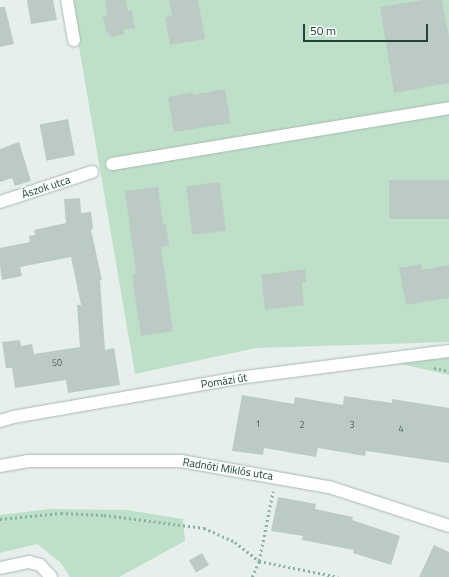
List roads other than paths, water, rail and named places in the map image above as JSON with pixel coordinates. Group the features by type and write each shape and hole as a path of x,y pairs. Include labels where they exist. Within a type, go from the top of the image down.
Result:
{"street":[{"path":"67,0 74,40"},
{"path":"112,164 449,108"},
{"name":"Ászok utca","path":"0,202 92,172"},
{"name":"Pomázi út","path":"0,421 20,416 238,378 449,351"},
{"name":"Radnóti Miklós utca","path":"0,466 27,461 181,461 329,486 449,526"},
{"path":"0,568 29,562 40,565 51,577"}]}
